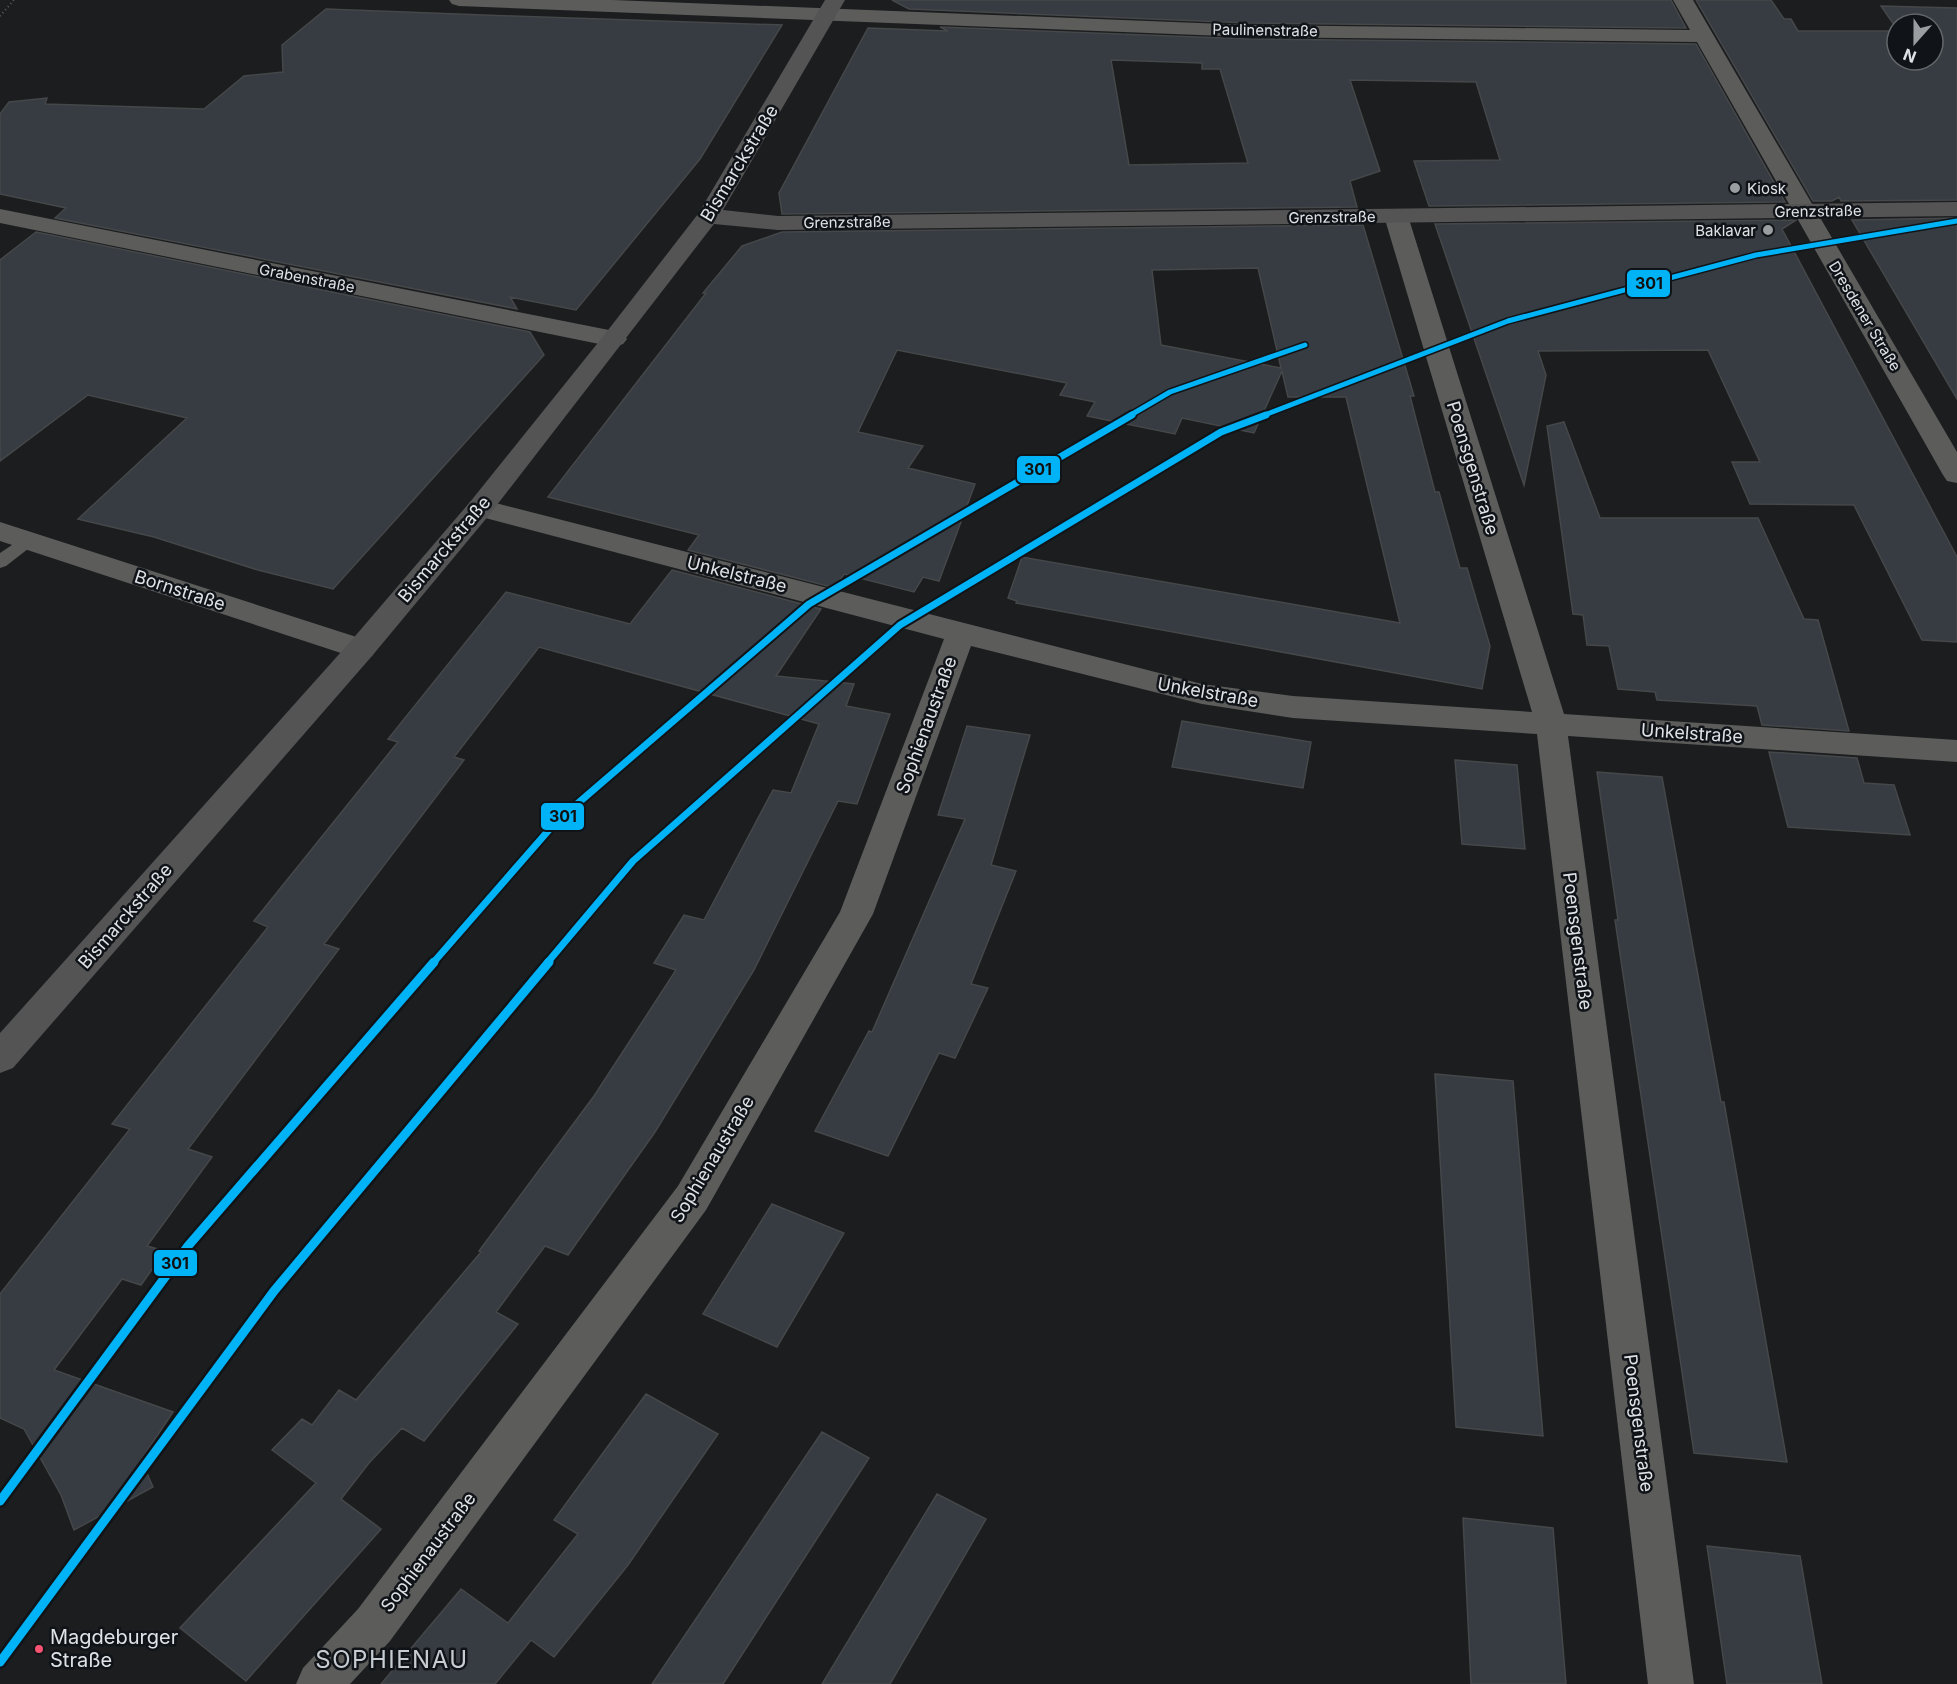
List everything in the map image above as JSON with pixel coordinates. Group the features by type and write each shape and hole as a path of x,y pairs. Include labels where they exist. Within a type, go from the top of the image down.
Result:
{"main road":[{"name":"Bismarckstraße","path":"0,1058 361,649 480,508 614,339 708,216 831,7"},
{"name":"Grenzstraße","path":"708,216 778,223 1957,210"}],"street":[{"name":"Paulinenstraße","path":"459,0 831,7 891,18 1237,30 1703,36"},
{"name":"Dresdener Straße","path":"1683,0 1957,475"},
{"name":"Grabenstraße","path":"0,216 614,339"},
{"name":"Poensgenstraße","path":"1396,216 1551,724 1671,1684"},
{"path":"1930,426 1957,426"},
{"name":"Unkelstraße","path":"480,508 1121,675 1202,694 1293,707 1957,751"},
{"name":"Bornstraße","path":"0,531 361,649"},
{"name":"Sophienaustraße","path":"319,1684 374,1625 692,1198 856,914 961,632"}],"lane":[{"path":"0,562 27,541"}],"path":[{"path":"0,16 14,0"}],"building":[{"path":"892,0 1671,0 1686,28 1249,23 909,9"},
{"path":"1696,0 1771,0 1784,19 1791,19 1798,31 1885,31 1885,72 1945,72 1945,12 1885,12 1881,6 1957,8 1957,200 1841,201 1839,197 1832,201 1813,201"},
{"path":"326,9 782,25 700,159 576,310 510,297 517,309 55,218 66,208 0,194 0,114 9,102 47,98 45,104 204,109 244,76 283,72 282,45"},
{"path":"940,27 1249,39 1696,44 1785,202 1429,206 1414,161 1500,160 1476,82 1350,80 1380,171 1350,181 1357,207 782,214 779,193 868,28 948,31","holes":["1111,60 1202,63 1202,69 1220,69 1248,163 1129,165"]},
{"path":"1957,218 1957,399 1852,220"},
{"path":"1796,220 1782,229 1957,557 1957,642 1922,640 1854,505 1750,504 1732,462 1760,462 1708,350 1538,351 1546,375 1524,485 1435,224"},
{"path":"1363,225 1414,396 1410,396 1435,492 1439,492 1460,568 1467,568 1490,646 1482,689 1016,603 1017,601 1008,598 1022,557 1400,623 1346,397 1288,397 1282,371 1254,433 1182,418 1175,434 1087,416 1095,402 1060,395 1067,383 897,350 858,432 923,446 908,468 975,484 939,581 923,577 914,592 844,574 835,588 688,550 699,535 548,497 706,293 703,293 742,246 782,232","holes":["1258,268 1281,368 1161,345 1152,270"]},
{"path":"36,232 530,332 544,355 333,589 258,570 154,537 78,519 187,418 88,395 0,461 0,260"},
{"path":"1564,422 1600,518 1758,518 1804,619 1818,620 1849,731 1762,725 1757,706 1657,700 1655,692 1618,689 1609,646 1587,645 1583,615 1573,614 1547,426"},
{"path":"672,570 821,609 776,676 854,684 846,706 890,714 857,804 838,801 754,970 655,1132 568,1255 545,1246 496,1312 518,1324 424,1441 402,1428 369,1463 341,1499 381,1529 246,1681 180,1628 316,1483 272,1450 302,1419 312,1425 339,1390 356,1400 481,1252 479,1251 594,1096 676,970 654,963 684,915 704,920 773,790 791,793 819,724 539,647 454,757 464,760 324,944 339,949 188,1149 212,1157 147,1246 165,1251 141,1285 122,1279 54,1370 173,1412 141,1460 153,1487 74,1530 61,1495 24,1429 0,1418 0,1294 130,1129 112,1124 268,927 254,921 398,742 388,739 506,592 630,624"},
{"path":"1182,721 1311,742 1303,788 1172,767"},
{"path":"967,726 1030,735 991,865 1016,871 971,984 988,988 955,1058 939,1053 888,1156 815,1131 869,1031 872,1032 965,819 938,815"},
{"path":"1769,752 1857,758 1864,783 1894,785 1910,835 1788,827"},
{"path":"1455,760 1517,765 1525,849 1462,844"},
{"path":"1597,772 1662,777 1721,1102 1724,1102 1787,1462 1694,1453 1615,920 1618,920"},
{"path":"1435,1074 1513,1081 1543,1436 1456,1427"},
{"path":"772,1204 844,1233 777,1347 703,1314"},
{"path":"646,1394 718,1434 628,1565 554,1657 531,1640 495,1684 381,1684 461,1589 508,1623 578,1534 554,1520"},
{"path":"822,1432 869,1458 723,1684 652,1684"},
{"path":"937,1494 986,1519 890,1684 822,1684"},
{"path":"1463,1518 1553,1528 1566,1684 1471,1684"},
{"path":"1707,1546 1800,1556 1822,1684 1727,1684"}],"transit line":[{"name":"301","path":"0,1662 274,1291 633,861 900,625 1221,432 1508,321 1756,255 1957,221"},
{"name":"301","path":"0,1501 188,1246 555,823 809,604 1170,392 1305,345"}],"place":[{"name":"Kiosk","path":"1735,188"},
{"name":"Baklavar","path":"1768,230"},
{"name":"Magdeburger Straße","path":"39,1649"}],"district":[{"name":"SOPHIENAU","path":"392,1659"}]}
